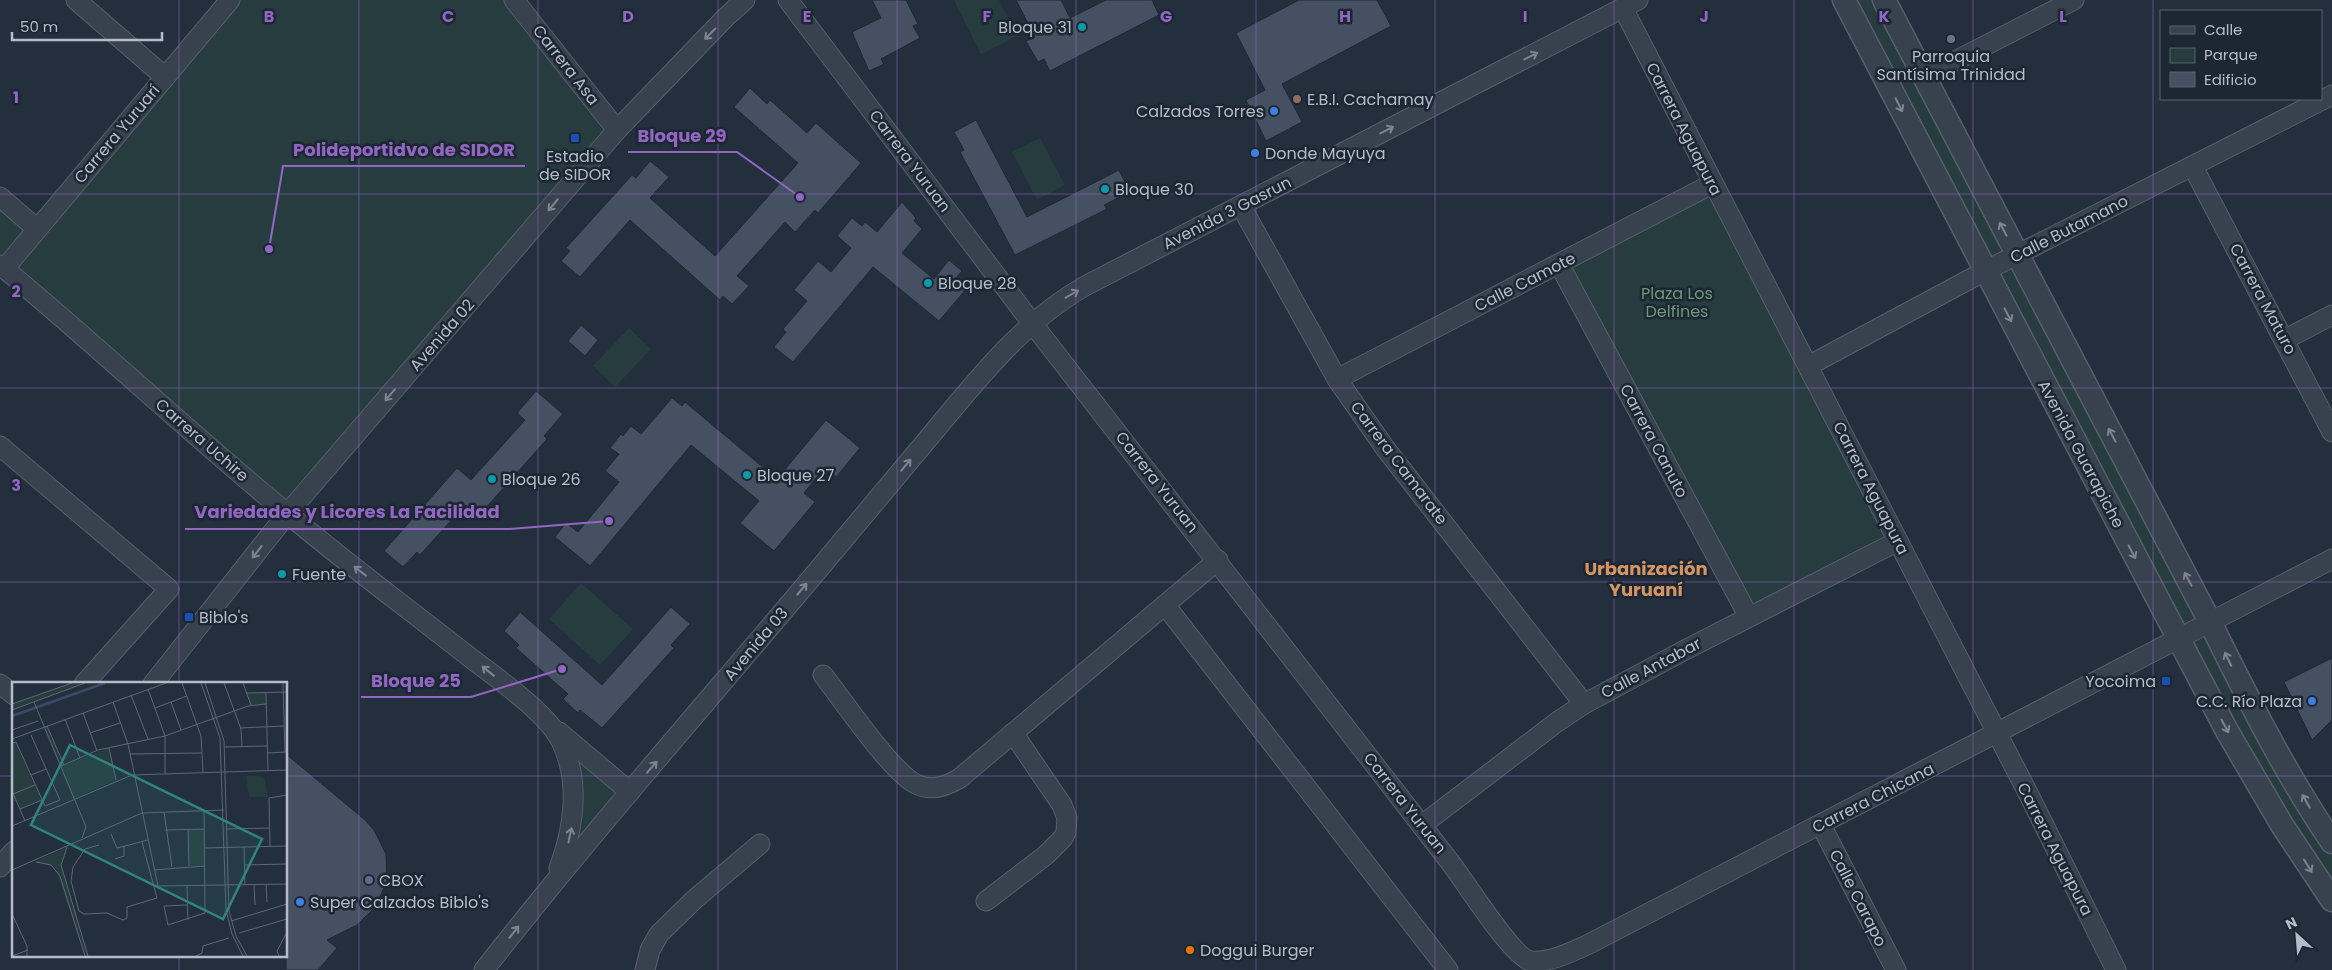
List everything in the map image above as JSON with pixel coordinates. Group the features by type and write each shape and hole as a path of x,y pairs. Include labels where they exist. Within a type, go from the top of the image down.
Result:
{"street":[{"path":"76,0 165,77"},
{"name":"Carrera Yuruarí","path":"2,267 37,229 230,0"},
{"name":"Carrera Asa","path":"514,0 617,130"},
{"name":"Avenida 02","path":"155,682 287,514 617,130 726,17 745,0"},
{"name":"Carrera Yuruan","path":"788,0 1032,323 1218,560 1422,825 1504,936 1519,954 1530,961"},
{"name":"Avenida Guarapiche","path":"1844,0 2178,639 2253,776 2312,872 2332,900"},
{"path":"1884,0 2281,758 2332,842"},
{"path":"1924,78 2074,0"},
{"name":"Avenida 3 Gasrun","path":"1032,323 1058,302 1085,286 1631,4"},
{"name":"Carrera Aguapura","path":"1631,4 1712,184 1898,541 2116,970"},
{"name":"Calle Butamano","path":"1808,366 1986,272 2332,95"},
{"name":"Carrera Maturo","path":"2194,167 2332,432"},
{"name":"Calle Camote","path":"1337,379 1712,184"},
{"path":"0,197 37,229"},
{"name":"Carrera Camarate","path":"1241,206 1337,379 1385,448 1584,704"},
{"name":"Carrera Canuto","path":"1559,264 1749,617"},
{"name":"Carrera Uchire","path":"2,267 287,514 506,686 630,792"},
{"path":"2284,340 2332,315"},
{"name":"Avenida 03","path":"484,970 554,880 967,392 1032,323"},
{"path":"0,446 169,588 86,682"},
{"name":"Calle Antabar","path":"1422,825 1584,704 1898,541"},
{"name":"Carrera Chicana","path":"1530,961 1559,956 1587,945 2332,558"},
{"path":"823,675 897,768 915,784 932,788 951,784 1013,734 1218,560"},
{"path":"1165,604 1448,970"},
{"path":"0,684 12,693"},
{"name":"Carrera Uchire","path":"548,723 561,741 568,760 573,786 574,816 569,840 554,880"},
{"path":"986,900 1046,855 1063,838 1066,832 1066,818 1062,805 1013,734"},
{"name":"Calle Carapo","path":"1821,825 1896,970"},
{"path":"644,970 650,950 659,934 695,899 760,844"},
{"path":"0,867 12,853"}],"green space":[{"path":"230,0 514,0 617,130 291,513 0,265 0,197 37,229"},
{"path":"954,0 999,0 1017,36 981,54"},
{"path":"1844,0 1884,0 2332,842 2332,900 2311,872"},
{"path":"1040,138 1065,185 1037,200 1012,152"},
{"name":"Plaza Los Delfines","path":"1712,184 1898,541 1749,617 1559,264"},
{"path":"629,328 651,349 615,387 593,366"},
{"path":"581,583 633,629 600,665 549,619"},
{"path":"561,741 630,792 554,880 569,841"}],"building":[{"path":"872,0 906,0 918,24 913,26 920,38 881,59 884,64 869,71 852,32 881,18"},
{"name":"Bloque 31","path":"1016,0 1061,0 1070,18 1106,0 1152,0 1159,15 1050,71 1044,59 1038,62 1026,41 1035,37"},
{"path":"1299,0 1377,0 1391,26 1282,84 1302,122 1266,141 1246,100 1265,90 1236,33"},
{"path":"750,88 767,104 770,100 807,133 816,123 861,163 818,213 815,210 795,232 785,222 737,276 749,286 732,304 723,296 720,300 630,220 580,277 561,261 570,251 566,248 632,175 636,178 650,161 669,177 650,198 715,256 798,163 734,107"},
{"name":"Bloque 30","path":"976,120 1027,217 1119,170 1130,192 1104,205 1107,209 1015,255 960,152 964,150 954,132"},
{"name":"Bloque 28","path":"902,202 916,218 914,221 922,229 902,253 934,279 949,260 962,271 956,278 967,288 939,321 873,267 793,362 774,347 786,332 783,329 807,301 794,290 818,261 831,272 851,248 837,236 852,218 862,226 865,222 877,232"},
{"path":"581,325 598,340 585,356 568,341"},
{"name":"Bloque 26","path":"536,391 563,414 544,436 547,439 483,511 477,515 465,505 420,555 417,552 403,567 384,551 457,468 471,480 525,420 517,413"},
{"name":"Bloque 27","path":"672,398 682,406 685,402 777,479 826,420 860,448 836,477 825,467 804,493 815,502 774,551 740,523 759,501 691,445 590,566 555,537 566,523 578,532 619,482 605,471 619,454 610,448 621,434 623,436 631,426 641,434"},
{"path":"671,607 690,624 671,645 674,648 602,728 580,710 578,713 563,699 568,694 516,648 519,645 504,631 520,612 602,685"},
{"name":"C.C. Río Plaza","path":"2332,658 2332,720 2312,740 2284,682"},
{"path":"288,756 365,820 374,830 386,854 387,881 376,906 357,925 327,940 337,948 318,970 286,970 286,958 288,958"}],"place":[{"name":"Bloque 31","path":"1082,27"},
{"name":"Parroquia Santísima Trinidad","path":"1951,39"},
{"name":"E.B.I. Cachamay","path":"1297,99"},
{"name":"Calzados Torres","path":"1274,111"},
{"name":"Estadio de SIDOR","path":"575,138"},
{"name":"Donde Mayuya","path":"1255,153"},
{"name":"Bloque 30","path":"1105,189"},
{"name":"Bloque 29","path":"800,197"},
{"name":"Polideportidvo de SIDOR","path":"269,249"},
{"name":"Bloque 28","path":"928,283"},
{"name":"Bloque 27","path":"747,475"},
{"name":"Bloque 26","path":"492,479"},
{"name":"Variedades y Licores La Facilidad","path":"609,521"},
{"name":"Fuente","path":"282,574"},
{"name":"Biblo's","path":"189,617"},
{"name":"Bloque 25","path":"562,669"},
{"name":"Yocoima","path":"2166,681"},
{"name":"C.C. Río Plaza","path":"2312,701"},
{"name":"CBOX","path":"369,880"},
{"name":"Super Calzados Biblo's","path":"300,902"},
{"name":"Doggui Burger","path":"1190,950"}],"district":[{"name":"Urbanización Yuruaní","path":"1646,578"}]}
